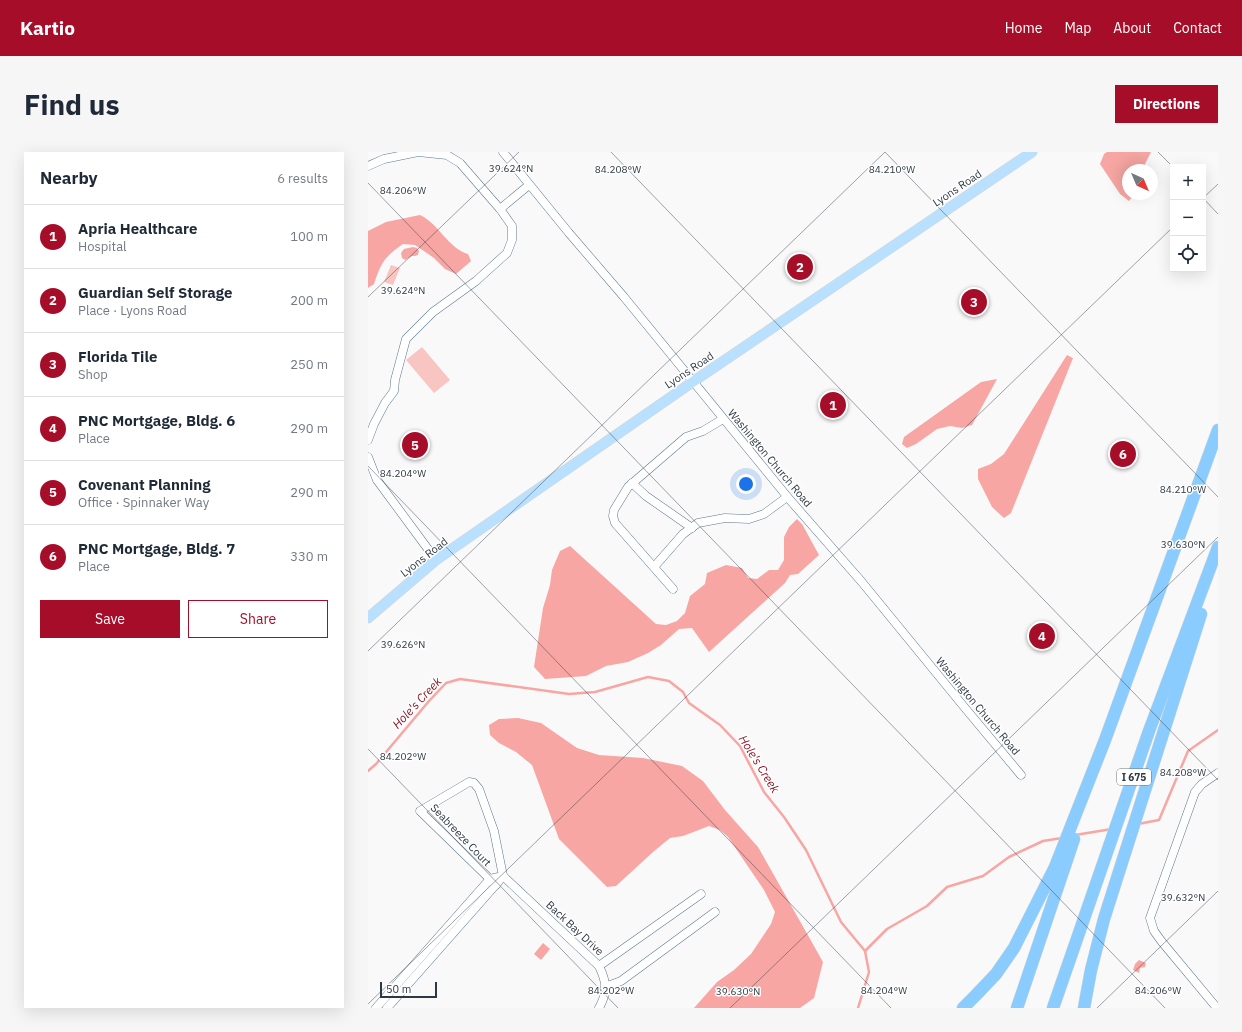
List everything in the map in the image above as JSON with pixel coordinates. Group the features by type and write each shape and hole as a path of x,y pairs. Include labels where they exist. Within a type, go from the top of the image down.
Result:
{"highway":[{"path":"963,1008 996,974 1014,948 1055,867 1105,740 1218,430"},
{"name":"I 675","path":"1052,1008 1149,732 1218,547"},
{"path":"1084,1008 1091,970 1104,919 1218,560"},
{"path":"1017,1008 1077,830 1105,740"}],"main road":[{"name":"Lyons Road","path":"368,618 436,560 694,381 1032,152"}],"street":[{"path":"368,166 384,159 418,152 447,155 460,163 500,209 512,226 512,240 507,253 476,280 433,312 406,339 395,380 394,391 385,403 374,424 368,440"},
{"name":"Washington Church Road","path":"503,152 694,381 787,497 861,581 1021,776"},
{"path":"500,209 529,185"},
{"path":"674,589 615,523 613,516 614,510 621,497 632,483 686,437 703,431 723,419"},
{"path":"368,457 377,480 436,560"},
{"path":"632,483 646,496 692,528"},
{"path":"654,567 683,534 698,523 724,518 749,519 764,514 787,497"},
{"path":"1217,1008 1162,942 1154,931 1150,918 1195,792 1202,784 1218,772"},
{"name":"Seabreeze Court","path":"493,882 420,811 469,782 474,783 479,789 494,830 503,876"},
{"path":"387,1008 435,948 493,882 503,876"},
{"name":"Back Bay Drive","path":"503,876 599,966 605,980 604,998 599,1008"},
{"path":"599,966 702,894"},
{"path":"605,987 621,982 715,912"},
{"path":"376,1008 435,948"}],"shaded area":[{"path":"1107,152 1151,152 1145,164 1122,164 1122,196 1100,164 1104,154"},
{"path":"420,215 433,224 455,247 468,254 471,261 456,274 445,269 434,258 415,245 403,244 387,257 374,284 368,288 368,231 386,222"},
{"path":"413,247 417,248 419,251 418,255 412,256 405,260 402,258 401,253 404,249"},
{"path":"391,265 400,268 393,285 384,282"},
{"path":"422,347 450,380 434,393 406,360"},
{"path":"1067,355 1073,358 1011,513 1004,518 992,507 978,479 978,469 991,464 1004,454"},
{"path":"997,379 972,425 962,428 950,426 937,429 916,444 907,448 902,444 904,437 981,382"},
{"path":"797,519 802,524 819,555 798,574 790,575 785,583 709,652 692,628 679,629 661,645 648,653 628,662 606,666 586,676 545,679 534,667 543,608 550,585 552,570 560,551 570,546 656,624 666,625 677,621 685,613 690,596 705,584 707,573 726,565 742,568 748,578 757,579 769,570 778,570 784,560 784,537 789,527"},
{"path":"518,718 541,723 577,748 599,755 643,758 682,766 703,781 725,810 758,847 823,962 814,998 800,1008 694,1008 717,982 734,970 751,954 771,924 775,912 764,890 728,837 720,830 709,826 683,836 670,838 616,886 607,887 559,839 532,765 516,752 499,743 490,735 489,725 499,719"},
{"path":"543,943 550,949 541,960 534,954"},
{"path":"1139,960 1146,963 1145,967 1140,968 1139,973 1133,970 1135,964"}],"waterway":[{"name":"Hole's Creek","path":"368,771 376,764 446,683 460,679 569,694 595,692 648,677 669,681 683,692 689,703 720,725 740,746 764,792 784,817 806,850 841,922 865,951 869,972 858,1008"},
{"path":"1138,824 1159,820 1188,751 1218,730"},
{"path":"1075,835 1112,829"},
{"path":"865,951 887,929 927,906 947,887 983,876 1009,857 1043,841 1062,838"}],"place":[{"name":"Guardian Self Storage","path":"800,267"},
{"name":"Florida Tile","path":"974,302"},
{"name":"Apria Healthcare","path":"833,405"},
{"name":"Covenant Planning","path":"415,445"},
{"name":"PNC Mortgage, Bldg. 7","path":"1123,454"},
{"name":"PNC Mortgage, Bldg. 6","path":"1042,636"}]}
